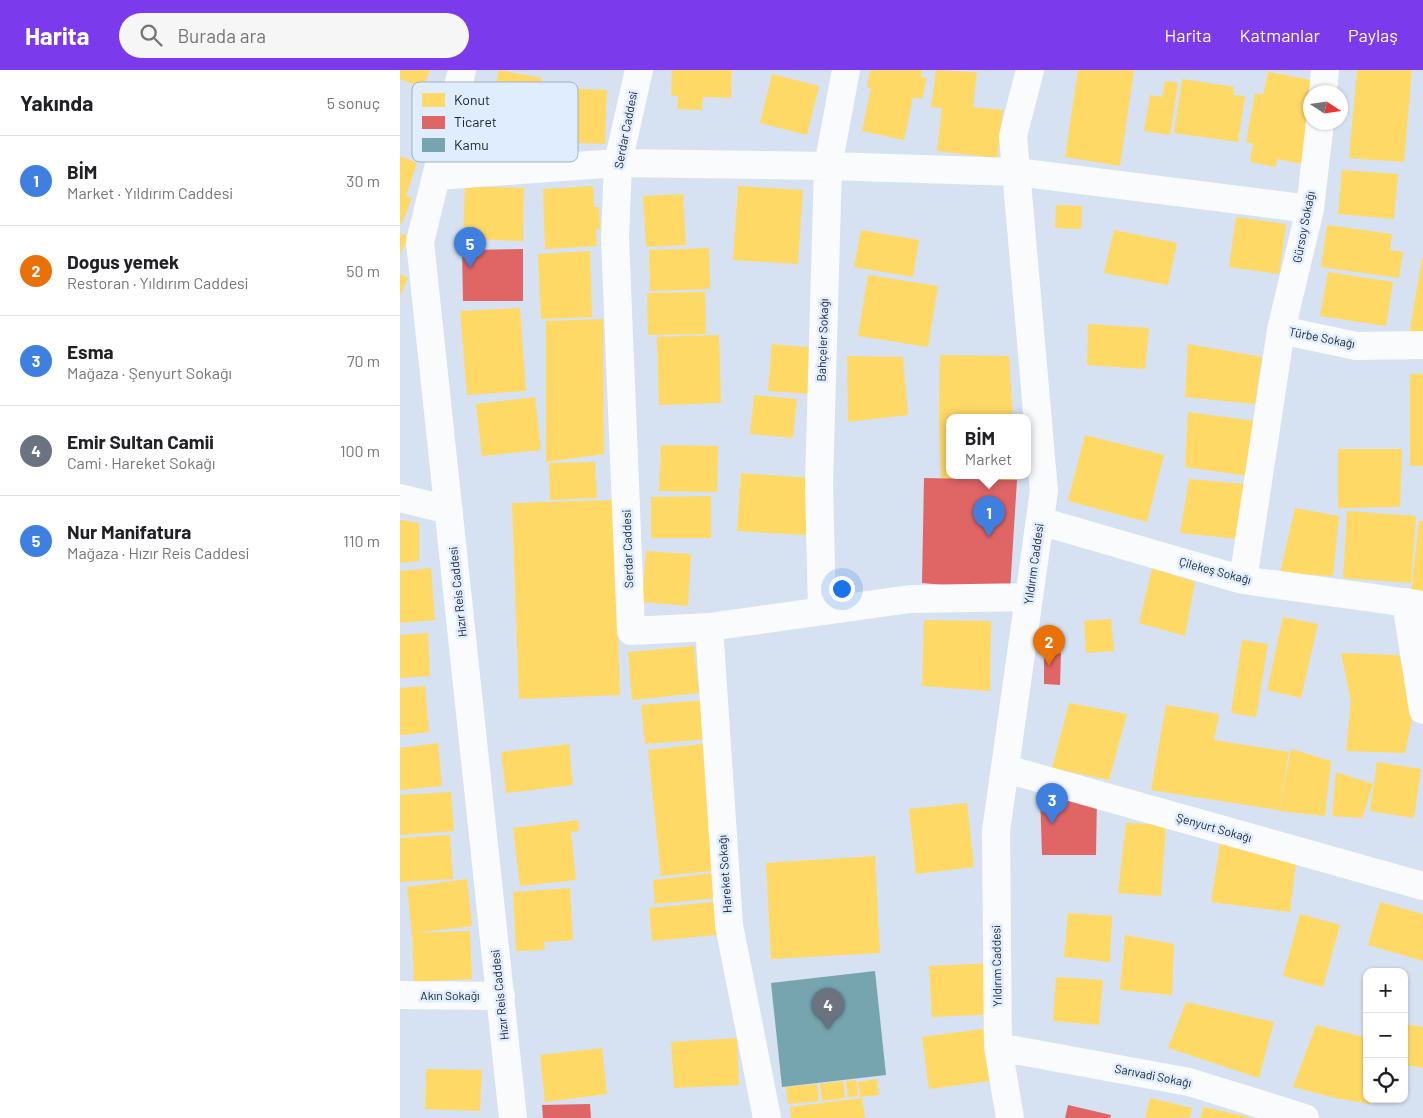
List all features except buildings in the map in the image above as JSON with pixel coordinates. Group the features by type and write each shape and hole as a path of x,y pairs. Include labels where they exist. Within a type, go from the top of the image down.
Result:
{"street":[{"name":"Serdar Caddesi","path":"639,70 618,163 615,238 631,631 708,627 910,599 1029,597"},
{"name":"Bahçeler Sokağı","path":"822,611 819,484 828,166 846,70"},
{"name":"Yıldırım Caddesi","path":"1010,1118 998,1047 996,831 1044,491 1013,136 1030,70"},
{"path":"1324,85 1325,70"},
{"name":"Gürsoy Sokağı","path":"1243,580 1281,330 1310,209 1319,130"},
{"name":"Hızır Reis Caddesi","path":"440,162 420,242 513,1118"},
{"path":"437,176 618,163 828,166 1016,172 1310,209"},
{"name":"Türbe Sokağı","path":"1281,330 1356,346 1423,345"},
{"path":"400,498 449,510"},
{"name":"Çilekeş Sokağı","path":"1040,521 1243,580 1414,604"},
{"path":"1414,604 1423,710"},
{"name":"Hareket Sokağı","path":"708,627 729,925 767,1118"},
{"name":"Şenyurt Sokağı","path":"1006,769 1423,886"},
{"name":"Akın Sokağı","path":"400,995 501,996"},
{"name":"Sarıvadi Sokağı","path":"998,1047 1189,1082 1305,1118"}],"place":[{"name":"Nur Manifatura","path":"470,268"},
{"name":"BİM","path":"989,537"},
{"name":"Dogus yemek","path":"1049,666"},
{"name":"Esma","path":"1052,824"},
{"name":"Emir Sultan Camii","path":"828,1029"}]}
